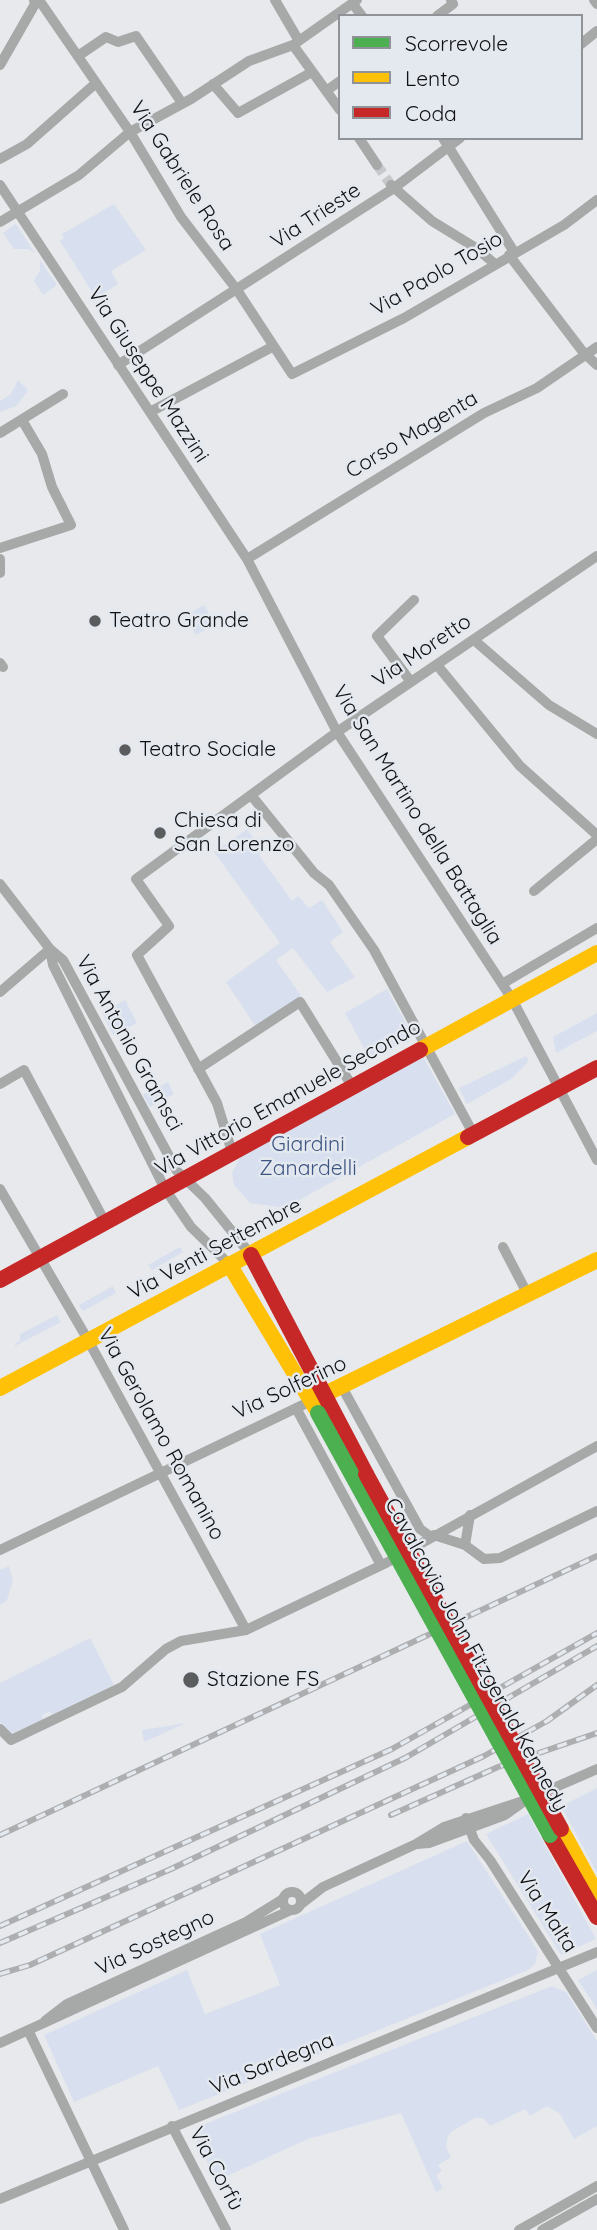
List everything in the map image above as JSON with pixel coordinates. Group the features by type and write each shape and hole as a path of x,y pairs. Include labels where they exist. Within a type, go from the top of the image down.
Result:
{"street":[{"name":"Via Gabriele Rosa","path":"36,0 78,56 130,132 181,217 237,290 292,374"},
{"path":"0,65 36,0"},
{"path":"275,0 313,72 338,107"},
{"path":"440,14 453,4 451,0"},
{"path":"0,222 79,176 130,132 249,61 296,43 348,3"},
{"path":"78,56 106,37 118,41 136,36 182,103"},
{"path":"213,84 238,113 313,72"},
{"path":"326,91 338,82"},
{"path":"0,159 27,144 96,83"},
{"path":"360,140 377,165"},
{"path":"445,143 511,254 586,355 597,365"},
{"name":"Via Trieste","path":"118,365 393,186 445,143"},
{"name":"Via Giuseppe Mazzini","path":"0,185 247,559"},
{"path":"393,186 432,221 476,248 495,264"},
{"name":"Via Paolo Tosio","path":"292,374 404,318 564,225 597,201"},
{"path":"150,412 272,347"},
{"name":"Corso Magenta","path":"247,559 484,413 537,388 597,347"},
{"path":"0,433 63,394"},
{"path":"0,548 71,525 52,488 42,454 22,420"},
{"name":"Via Moretto","path":"198,1069 137,954 169,926 136,879 337,732 597,556"},
{"path":"0,559 0,573"},
{"name":"Via San Martino della Battaglia","path":"247,559 337,732 512,999 597,1160"},
{"path":"411,682 377,636 414,600"},
{"path":"474,640 549,705 597,734"},
{"path":"437,665 520,766 597,837 534,891"},
{"path":"251,795 314,873 329,885 374,950 474,1135"},
{"name":"Via Antonio Gramsci","path":"0,884 50,949 63,960 183,1179 205,1198 251,1255"},
{"path":"502,984 597,928"},
{"path":"0,992 50,949"},
{"name":"Via Antonio Gramsci","path":"50,949 53,965 165,1189 191,1227 229,1264"},
{"name":"Via Vittorio Emanuele Secondo","path":"0,1280 597,953"},
{"path":"232,1152 217,1103 198,1069 300,1002 352,1086"},
{"name":"Via Venti Settembre","path":"0,1388 597,1068"},
{"path":"0,1084 24,1070 105,1222"},
{"name":"Via Gerolamo Romanino","path":"0,1189 88,1340 246,1629"},
{"path":"271,1245 268,1267 277,1288 282,1315"},
{"path":"503,1247 528,1295"},
{"path":"251,1255 282,1315 381,1565"},
{"name":"Via Solferino","path":"0,1550 159,1472 316,1405 342,1387 597,1260"},
{"path":"229,1264 316,1405"},
{"path":"342,1387 420,1529 432,1536 465,1545 484,1559 500,1558 597,1511"},
{"name":"Cavalcavia John Fitzgerald Kennedy","path":"316,1405 597,1895"},
{"name":"Cavalcavia John Fitzgerald Kennedy","path":"316,1405 597,1917"},
{"path":"0,1730 11,1740 122,1687 166,1649 181,1641 246,1629 381,1565 597,1446"},
{"path":"465,1545 470,1515"},
{"name":"Via Sostegno","path":"0,2043 416,1844 429,1843 467,1822 505,1815 526,1800 552,1787 597,1769"},
{"name":"Via Malta","path":"467,1822 474,1840 561,1968 597,2028"},
{"name":"Via Sostegno","path":"44,2023 68,2004 246,1922 284,1899 289,1892 296,1903"},
{"name":"Via Sardegna","path":"0,2199 597,1952"},
{"path":"28,2029 124,2230"},
{"name":"Via Corfù","path":"172,2126 226,2230"},
{"path":"519,2230 597,2186"},
{"path":"541,2230 597,2199"}],"green space":[{"path":"114,204 146,250 111,271 118,284 96,298 60,241 64,238 62,234"},
{"path":"16,224 35,253 28,249 14,249 3,233"},
{"path":"40,260 57,285 43,295 34,281 40,270"},
{"path":"18,380 28,390 16,406 0,412 0,401 11,394"},
{"path":"204,605 215,624 196,635 185,616"},
{"path":"247,829 262,850 259,855 292,901 298,896 309,908 322,900 343,932 330,942 355,977 327,992 293,948 276,960 302,997 256,1027 226,982 280,943 214,852"},
{"path":"387,989 413,1036 370,1059 345,1013"},
{"path":"125,1000 137,1023 113,1035 102,1013"},
{"path":"597,1013 597,1031 556,1053 553,1037"},
{"name":"Giardini Zanardelli","path":"422,1055 455,1114 285,1208 250,1203 234,1185 232,1173 241,1156"},
{"path":"526,1056 529,1061 511,1079 467,1104 459,1088"},
{"path":"168,1082 174,1094 150,1107 143,1095"},
{"path":"180,1247 183,1252 152,1270 148,1265"},
{"path":"113,1286 116,1293 83,1311 79,1305"},
{"path":"57,1315 61,1322 15,1346 15,1343 20,1341 20,1334"},
{"path":"9,1566 13,1581 7,1600 0,1605 0,1570"},
{"path":"90,1638 114,1685 52,1715 50,1711 42,1715 43,1719 11,1734 0,1722 0,1683"},
{"path":"186,1723 144,1742 142,1730"},
{"path":"597,1788 597,1873 561,1806"},
{"path":"528,1814 596,1939 561,1955 486,1834"},
{"path":"467,1841 538,1951 535,1964 528,1970 179,2110 158,2066 74,2102 44,2035 187,1970 205,2014 280,1985 260,1934"},
{"path":"597,1970 597,2009 578,1980"},
{"path":"552,1986 566,1992 597,2041 597,2126 574,2139 560,2114 547,2106 530,2116 525,2109 490,2126 483,2118 475,2118 448,2136 446,2147 451,2157 438,2165 442,2171 436,2175 443,2188 436,2192 401,2113 308,2139 216,2181 195,2136 205,2124"}],"tunnel":[{"path":"377,165 391,185"}],"railway":[{"path":"0,1835 597,1556"},
{"path":"0,1926 392,1749 597,1633"},
{"path":"0,1943 171,1869 405,1758 597,1646"},
{"path":"0,1974 30,1965 484,1756 547,1721 597,1685"},
{"path":"391,1815 498,1767 597,1733"}],"traffic: slow":[{"path":"420,1050 597,953"},
{"path":"0,1388 468,1137"},
{"path":"311,1401 597,1260"},
{"path":"229,1264 316,1409"},
{"path":"561,1829 597,1895"}],"traffic: jam":[{"path":"0,1280 420,1050"},
{"path":"468,1137 597,1068"},
{"path":"251,1255 366,1474"},
{"path":"366,1474 561,1829"},
{"path":"550,1835 597,1917"}],"traffic: fast":[{"path":"318,1413 550,1835"}],"place":[{"name":"Teatro Grande","path":"95,621"},
{"name":"Teatro Sociale","path":"125,750"},
{"name":"Chiesa di San Lorenzo","path":"160,833"},
{"name":"Stazione FS","path":"191,1680"}]}
